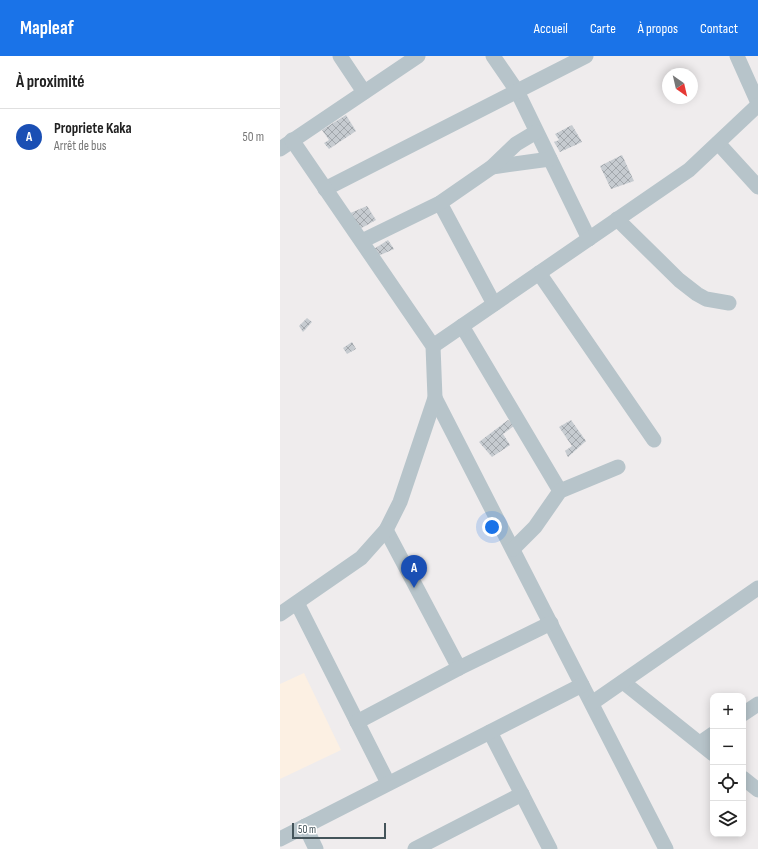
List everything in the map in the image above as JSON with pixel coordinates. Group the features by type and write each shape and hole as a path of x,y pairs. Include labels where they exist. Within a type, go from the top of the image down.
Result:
{"street":[{"path":"340,56 364,92"},
{"path":"280,614 361,558 386,530 400,502 435,398 433,346 325,189 286,144 418,56"},
{"path":"492,56 516,91 589,239"},
{"path":"325,189 586,56"},
{"path":"433,346 689,170 718,143 758,104 737,56"},
{"path":"362,242 440,203 492,168 516,144 536,132"},
{"path":"718,143 758,187"},
{"path":"492,168 550,159"},
{"path":"440,203 494,304"},
{"path":"617,220 680,280 697,294 706,299 729,303"},
{"path":"540,273 654,440"},
{"path":"462,326 560,491"},
{"path":"435,398 666,849"},
{"path":"513,549 535,527 560,491 618,467"},
{"path":"386,530 459,668"},
{"path":"592,703 758,588"},
{"path":"297,603 388,783"},
{"path":"357,722 459,668 551,623"},
{"path":"623,682 710,751"},
{"path":"280,839 582,684"},
{"path":"746,712 758,704"},
{"path":"490,732 550,849"},
{"path":"700,743 710,736"},
{"path":"746,780 758,790"},
{"path":"420,848 522,794"},
{"path":"304,826 316,849"}],"shaded area":[{"path":"304,673 341,750 280,779 280,684"}],"building":[{"path":"346,115 356,131 329,149 324,143 329,140 322,130"},
{"path":"572,125 582,142 560,152 554,142 559,140 555,134"},
{"path":"622,155 634,181 611,189 600,166"},
{"path":"367,206 376,220 358,230 348,214"},
{"path":"388,240 394,249 378,256 374,249"},
{"path":"307,318 312,322 303,332 299,326"},
{"path":"352,342 356,349 347,354 343,348"},
{"path":"508,420 514,426 503,434 510,445 492,457 479,442"},
{"path":"571,420 586,441 568,457 565,451 572,446 559,427"}],"place":[{"name":"Propriete Kaka","path":"414,588"}]}
